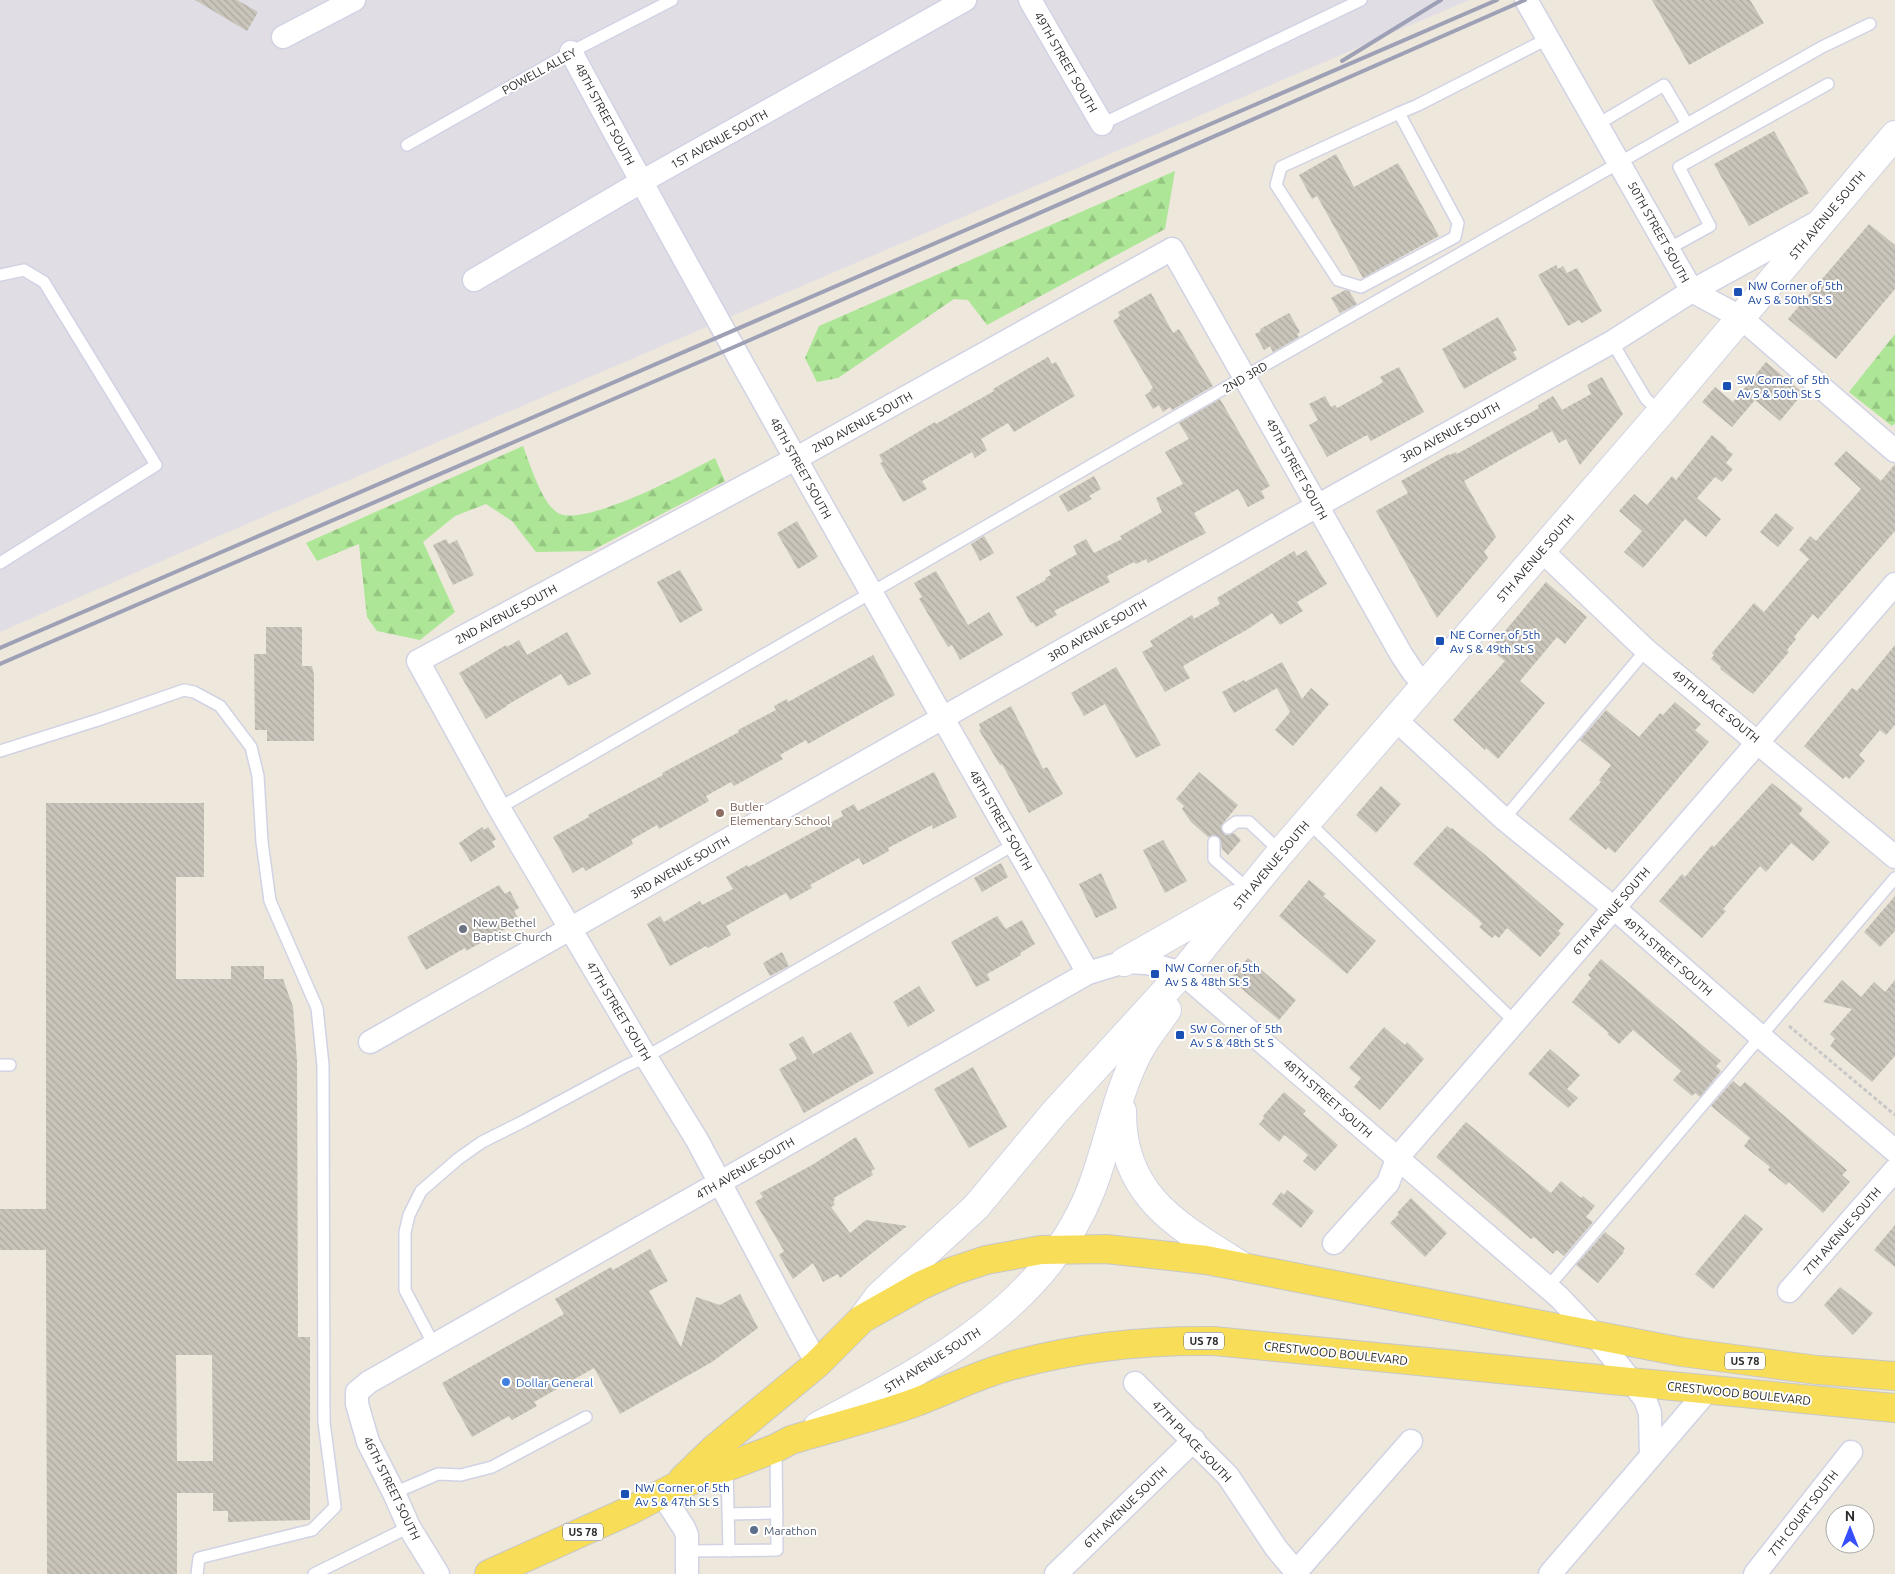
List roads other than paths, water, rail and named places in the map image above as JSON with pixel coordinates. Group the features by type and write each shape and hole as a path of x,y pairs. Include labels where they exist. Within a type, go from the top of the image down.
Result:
{"main road":[{"name":"US 78","path":"862,1319 922,1285 952,1271 986,1260 1018,1253 1060,1249 1138,1252 1242,1266 1682,1352 1749,1362 1895,1376"},
{"name":"5TH AVENUE SOUTH","path":"668,1490 816,1364 862,1319"},
{"name":"CRESTWOOD BOULEVARD","path":"783,1444 911,1404 1008,1366 1076,1350 1144,1342 1222,1342 1895,1408"},
{"name":"5TH AVENUE SOUTH","path":"503,1571 668,1490 783,1444"}],"street":[{"path":"282,37 354,0"},
{"name":"1ST AVENUE SOUTH","path":"474,280 641,182 965,0"},
{"name":"49TH STREET SOUTH","path":"1030,0 1102,124"},
{"name":"50TH STREET SOUTH","path":"1526,0 1692,291 1740,317 1895,451"},
{"name":"48TH STREET SOUTH","path":"571,52 641,182 796,459 1088,973 1124,962 1147,963 1179,976 1398,1157 1548,1287 1596,1336 1630,1382"},
{"name":"5TH AVENUE SOUTH","path":"862,1319 879,1296 976,1207 1055,1112 1179,976 1281,852 1426,686 1824,219 1891,145"},
{"name":"3RD AVENUE SOUTH","path":"370,1042 1317,506 1612,342 1692,291 1824,219"},
{"name":"49TH STREET SOUTH","path":"1172,249 1407,663 1426,686"},
{"name":"2ND AVENUE SOUTH","path":"418,660 796,459 1172,249"},
{"name":"49TH PLACE SOUTH","path":"1541,550 1646,650 1758,741 1895,857"},
{"name":"6TH AVENUE SOUTH","path":"1334,1243 1388,1183 1398,1157 1895,584"},
{"name":"47TH STREET SOUTH","path":"418,660 499,808 697,1140 816,1364"},
{"name":"49TH STREET SOUTH","path":"1396,720 1504,819 1614,908 1895,1151"},
{"path":"1124,962 1249,890"},
{"name":"4TH AVENUE SOUTH","path":"402,1363 1088,973"},
{"name":"5TH AVENUE SOUTH","path":"783,1444 911,1376 976,1333 1028,1289 1060,1249 1075,1224 1091,1190 1125,1086 1140,1050 1168,1008 1179,976"},
{"path":"1125,1086 1122,1113 1124,1139 1130,1165 1142,1189 1172,1219 1206,1244 1242,1266"},
{"name":"7TH AVENUE SOUTH","path":"1788,1292 1895,1170"},
{"name":"46TH STREET SOUTH","path":"402,1363 369,1382 357,1392 357,1404 368,1442 409,1527 438,1574"},
{"path":"1630,1382 1645,1399 1650,1414 1651,1456"},
{"name":"47TH PLACE SOUTH","path":"1135,1383 1228,1476 1276,1548 1297,1573"},
{"path":"1550,1574 1707,1391"},
{"name":"6TH AVENUE SOUTH","path":"1056,1574 1194,1440"},
{"path":"1297,1573 1411,1441"},
{"name":"7TH COURT SOUTH","path":"1755,1574 1851,1452"},
{"path":"668,1490 687,1536 687,1574"}],"lane":[{"name":"POWELL ALLEY","path":"407,145 571,52 672,0"},
{"path":"1102,124 1361,0"},
{"name":"2ND 3RD","path":"499,808 1244,377 1822,47 1870,24"},
{"path":"1399,113 1458,223 1455,237 1361,287 1338,280 1276,185 1281,167 1399,113 1549,38"},
{"path":"1668,249 1710,226 1679,167 1828,84"},
{"path":"1598,124 1664,85 1687,124"},
{"path":"0,274 24,270 44,282 156,466 0,563"},
{"path":"1612,342 1646,399 1661,412"},
{"path":"1504,819 1646,650"},
{"path":"0,751 184,690 194,692 220,706 251,747 258,776 262,842 270,901 317,1008 323,1065 324,1422 334,1507 312,1530 199,1558 197,1574"},
{"path":"1228,828 1236,822 1249,822 1281,852"},
{"path":"1308,822 1516,1023"},
{"path":"1214,842 1214,859 1249,890"},
{"path":"434,1345 405,1290 405,1232 409,1215 421,1191 458,1159 482,1142 646,1057 1015,844"},
{"path":"1548,1287 1895,878"},
{"path":"394,1493 438,1474 461,1475 492,1467 586,1417"},
{"path":"687,1550 777,1550 777,1513 783,1444"},
{"path":"727,1466 729,1550"},
{"path":"729,1514 777,1513"},
{"path":"314,1574 409,1527"}],"railway":[{"path":"1342,61 1441,0"},
{"path":"0,648 1497,0"},
{"path":"0,664 734,347 1525,0"}],"place":[{"name":"NW Corner of 5th Av S & 50th St S","path":"1738,292"},
{"name":"SW Corner of 5th Av S & 50th St S","path":"1727,386"},
{"name":"NE Corner of 5th Av S & 49th St S","path":"1440,641"},
{"name":"Butler Elementary School","path":"720,813"},
{"name":"New Bethel Baptist Church","path":"463,929"},
{"name":"NW Corner of 5th Av S & 48th St S","path":"1155,974"},
{"name":"SW Corner of 5th Av S & 48th St S","path":"1180,1035"},
{"name":"Dollar General","path":"506,1382"},
{"name":"NW Corner of 5th Av S & 47th St S","path":"625,1494"},
{"name":"Marathon","path":"754,1530"}]}
